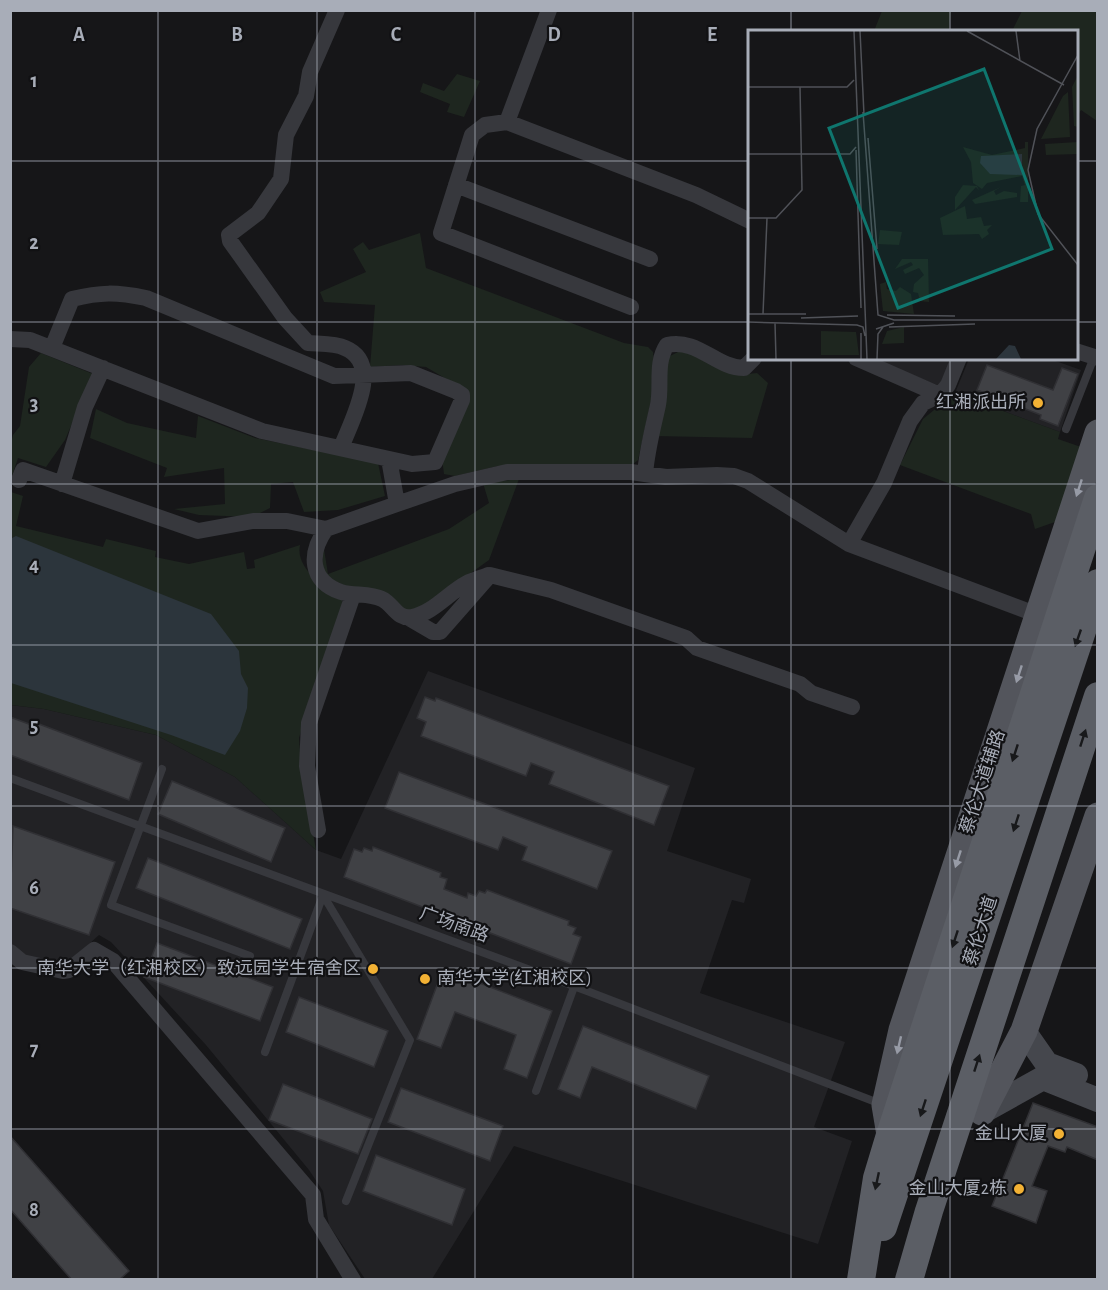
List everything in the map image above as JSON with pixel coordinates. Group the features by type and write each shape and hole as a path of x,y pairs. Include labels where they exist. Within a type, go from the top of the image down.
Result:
{"highway":[{"path":"861,1280 877,1178 890,1135 908,1086 1098,498"},
{"name":"蔡伦大道","path":"866,1280 1098,583"},
{"name":"蔡伦大道","path":"909,1280 928,1211 1098,696"},
{"path":"924,1280 1098,759"}],"main road":[{"name":"蔡伦大道辅路","path":"890,1135 885,1105 902,1030 1098,433"},
{"path":"982,1112 1024,1031 1098,816"},
{"path":"1024,1031 1047,1064 1098,1083"},
{"path":"982,1112 1043,1078 1098,1100"}],"street":[{"path":"337,10 310,72 306,96 286,135 281,179 258,213 229,235 230,241 285,318 308,343 344,347 356,354 363,364 363,385 341,448"},
{"path":"507,122 549,10"},
{"path":"631,307 441,233 472,135 485,125 507,122 696,195 748,220"},
{"path":"456,185 651,259"},
{"path":"10,339 30,340 52,348 262,431 412,464 435,462 445,444 462,395 411,373 334,376 146,298 118,292 101,292 72,299 52,348"},
{"path":"645,474 647,443 658,403 661,362 667,345 678,343 691,345 734,368 744,368 752,360"},
{"path":"1078,351 1096,358"},
{"path":"861,360 940,395"},
{"path":"849,544 884,483 910,421 923,403 940,395 948,385 958,360"},
{"path":"62,484 85,407 103,368"},
{"path":"389,459 397,504"},
{"path":"19,480 23,470 198,531 253,521 287,521 326,529 455,484 507,472 645,474 666,477 735,476 748,481 849,544 1038,615"},
{"path":"326,529 318,539 314,568 322,580 339,592 382,599 397,613 433,632 440,632 490,574"},
{"path":"409,618 422,614 466,583 490,574 551,590 686,638 697,648 800,684 811,693 852,707"},
{"path":"318,830 307,766 309,723 353,595"},
{"path":"10,952 22,962 63,971 69,970 94,950 113,961 313,1195 316,1219 353,1280"}],"lane":[{"path":"1066,429 1096,358"},
{"path":"162,769 111,905 250,956"},
{"name":"广场南路","path":"10,778 885,1105"},
{"path":"265,1052 323,896"},
{"path":"323,896 410,1040 346,1202"},
{"path":"536,1091 574,987"}],"shaded area":[{"path":"882,11 951,11 949,30 874,30"},
{"path":"1022,11 1097,11 1097,121 1081,110 1078,115 1078,30 1012,30"},
{"path":"457,74 480,81 464,117 447,112 450,104 420,92 423,83 444,91"},
{"path":"420,233 426,268 624,343 648,347 653,352 656,378 638,460 632,465 498,466 455,476 444,474 442,459 465,390 426,367 402,365 370,367 375,305 324,302 320,292 366,272 353,249 363,242 369,250"},
{"path":"682,350 748,374 757,373 768,383 752,438 654,436 668,357"},
{"path":"41,353 93,374 65,440 46,467 18,458 11,479 11,443 13,435 20,426 29,367"},
{"path":"876,360 951,360 939,386"},
{"path":"969,360 1053,360 1081,370 1060,432 955,393"},
{"path":"955,393 1060,432 1058,439 1084,448 1055,522 1035,529 1031,514 900,465 923,419"},
{"path":"96,409 127,423 196,438 198,416 255,438 378,463 385,496 338,510 304,512 293,482 271,484 270,508 252,517 199,515 174,509 225,504 224,468 164,477 167,468 90,438"},
{"path":"519,479 489,560 418,611 407,614 322,575 323,543 328,574 449,529 489,503 483,483"},
{"path":"11,492 23,496 16,526 103,547 106,539 156,551 155,557 189,564 244,552 247,569 255,568 254,560 300,545 302,562 307,570 342,600 343,605 317,677 299,738 301,766 316,850 235,777 156,735 44,709 11,705"},
{"path":"16,536 211,614 239,651 241,674 248,688 247,708 240,731 225,755 11,683 10,539"},
{"name":"南华大学(红湘校区)","path":"428,671 695,768 667,851 751,879 744,903 732,900 700,993 845,1042 814,1127 852,1141 818,1244 514,1146 432,1279 365,1279 329,1225 323,1191 309,1170 206,1045 111,942 99,935 66,965 27,957 11,945 10,705 44,709 156,735 235,777 316,850 341,859"}],"building":[{"name":"红湘派出所","path":"987,365 1053,390 1062,368 1078,374 1058,426 1040,419 1041,415 977,390"},
{"path":"425,697 435,701 436,698 669,786 654,825 549,784 554,772 531,763 526,776 421,736 426,722 417,718"},
{"path":"10,717 29,724 31,721 142,763 129,800 10,755"},
{"path":"399,772 612,851 597,889 522,860 527,847 503,837 498,850 385,808"},
{"path":"172,781 285,828 271,862 158,814"},
{"path":"13,826 115,862 89,935 10,908"},
{"path":"373,847 441,873 440,877 447,879 444,889 467,898 468,893 476,896 479,891 485,893 487,890 569,921 568,925 576,928 573,934 581,937 571,964 344,877 354,849 362,852 364,848 372,851"},
{"path":"148,858 302,919 290,949 136,888"},
{"path":"157,943 273,987 260,1021 144,977"},
{"path":"443,969 552,1011 527,1078 504,1069 516,1035 455,1012 441,1048 417,1039"},
{"path":"299,997 388,1031 374,1067 286,1032"},
{"path":"583,1026 709,1076 696,1109 592,1067 580,1098 558,1089"},
{"path":"283,1084 372,1119 358,1154 269,1120"},
{"path":"401,1088 503,1126 490,1161 388,1122"},
{"path":"1033,1103 1098,1127 1098,1160 1067,1147 1065,1152 1048,1146 1032,1186 1047,1191 1036,1223 992,1206"},
{"path":"10,1136 129,1271 119,1280 72,1280 10,1209"},
{"path":"376,1155 465,1189 452,1225 363,1191"}],"place":[{"name":"红湘派出所","path":"1038,403"},
{"name":"南华大学（红湘校区）致远园学生宿舍区","path":"373,969"},
{"name":"南华大学(红湘校区)","path":"425,979"},
{"name":"金山大厦","path":"1059,1134"},
{"name":"金山大厦2栋","path":"1019,1189"}]}
